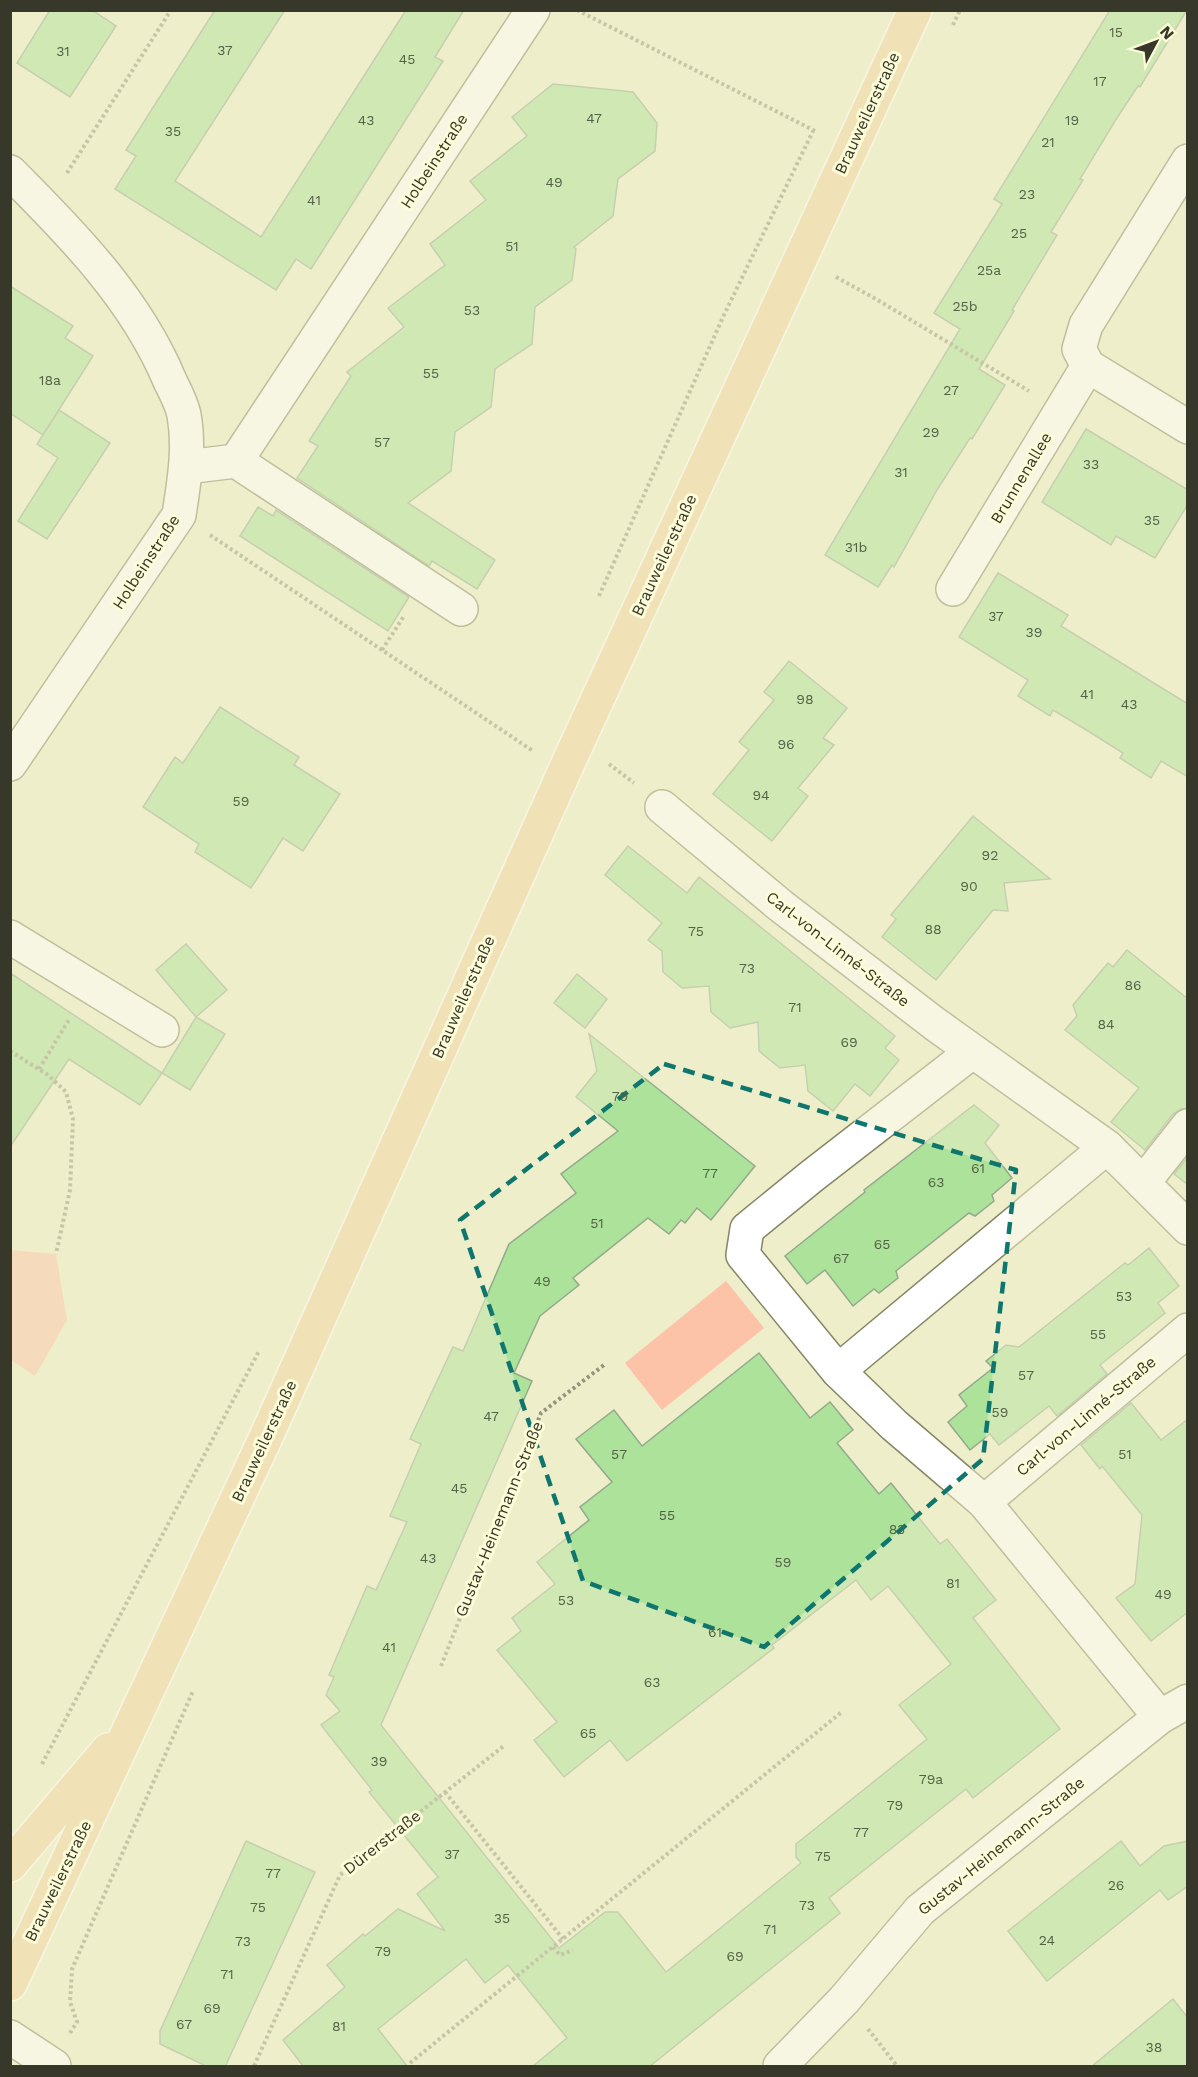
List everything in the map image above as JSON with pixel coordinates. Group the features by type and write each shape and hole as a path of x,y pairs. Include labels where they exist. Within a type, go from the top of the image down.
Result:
{"main road":[{"name":"Brauweilerstraße","path":"10,1984 267,1437 570,759 915,10"},
{"path":"10,1865 138,1714"}],"street":[{"name":"Holbeinstraße","path":"236,461 533,10"},
{"path":"1188,161 1086,325 1079,349 1088,366 1188,427"},
{"name":"Holbeinstraße","path":"10,172 45,207 112,282 159,353 184,413 186,467 179,515 10,764"},
{"name":"Brunnenallee","path":"953,589 1088,366"},
{"path":"186,467 236,461 461,609"},
{"name":"Carl-von-Linné-Straße","path":"662,807 782,906 972,1052 1107,1147 1188,1228"},
{"path":"10,937 162,1030"},
{"path":"972,1052 747,1229 743,1255 838,1371 1107,1147"},
{"path":"1143,1183 1188,1126"},
{"name":"Carl-von-Linné-Straße","path":"984,1502 1188,1330"},
{"name":"Gustav-Heinemann-Straße","path":"780,2067 844,2000 920,1910 1174,1709 984,1502 894,1425 838,1371"},
{"path":"10,2037 54,2067"}],"path":[{"path":"45,207 171,10"},
{"path":"578,10 850,150"},
{"path":"597,601 723,317 813,131"},
{"path":"836,277 1062,410"},
{"path":"179,515 535,753 540,742"},
{"path":"570,759 611,765 662,807"},
{"path":"39,1069 90,985"},
{"path":"10,1051 39,1069 66,1092 73,1119 70,1190 56,1254"},
{"path":"40,1768 264,1342"},
{"name":"Gustav-Heinemann-Straße","path":"441,1666 541,1413 604,1365"},
{"path":"410,2062 843,1711"},
{"name":"Dürerstraße","path":"254,2067 340,1875 505,1745"},
{"path":"445,1792 562,1939"},
{"path":"553,1947 560,1955 573,1950"},
{"path":"844,2000 897,2067"}],"highlighted area":[{"path":"664,1064 1016,1170 983,1459 764,1647 583,1581 460,1220"}],"shaded area":[{"path":"10,1250 56,1254 67,1320 35,1376 11,1360"},
{"path":"726,1281 764,1328 662,1410 625,1363"}],"building":[{"path":"50,10 92,10 116,26 70,97 17,63"},
{"path":"215,10 285,10 175,181 261,237 406,10 464,10 435,57 443,61 311,269 296,259 276,290 115,189 136,156 126,150"},
{"path":"1110,10 1187,10 1080,179 1083,180 1051,232 1057,235 979,369 1005,385 937,490 894,567 892,565 878,587 825,555 960,329 934,313 1002,204 994,199"},
{"path":"553,84 633,92 657,123 655,151 618,179 613,216 574,247 576,249 572,280 535,307 532,344 495,369 491,407 455,432 451,471 408,503 495,560 477,589 432,561 429,566 297,478 318,446 309,441 351,376 347,372 404,327 388,308 445,265 430,244 486,200 470,181 527,136 512,117"},
{"path":"10,286 73,326 65,338 93,356 43,435 10,413"},
{"path":"59,410 110,443 47,539 18,521 58,458 37,444"},
{"path":"1086,429 1188,490 1188,504 1155,558 1116,536 1111,545 1042,502"},
{"path":"258,507 273,516 276,510 409,597 388,631 240,536"},
{"path":"998,573 1068,615 1061,626 1188,704 1188,777 1161,761 1151,778 1120,758 1123,753 1088,731 1053,710 1050,716 1018,696 1028,680 959,637"},
{"path":"789,661 847,708 823,738 834,745 798,788 808,796 772,841 713,794 749,750 739,742 774,700 764,692"},
{"path":"220,707 299,757 294,765 340,794 303,851 283,838 251,888 195,852 199,844 143,807 175,757 183,763"},
{"path":"973,816 1050,879 1004,883 1008,911 993,910 936,980 882,937 896,919 891,915"},
{"path":"628,846 687,893 699,877 895,1036 885,1048 899,1060 870,1096 855,1084 833,1111 808,1091 805,1065 780,1068 759,1051 758,1022 730,1028 711,1012 709,986 682,988 663,972 662,951 648,940 662,923 605,875"},
{"path":"186,944 227,990 196,1017 156,970"},
{"path":"1127,950 1188,999 1188,1108 1173,1114 1145,1150 1111,1122 1139,1088 1065,1030 1077,1016 1073,1005 1108,963 1113,967"},
{"path":"10,973 162,1073 140,1105 69,1059 10,1147"},
{"path":"577,974 607,999 585,1028 554,1003"},
{"path":"196,1017 225,1034 190,1090 162,1073"},
{"path":"589,1034 755,1166 711,1220 697,1208 685,1223 681,1220 669,1234 648,1218 573,1278 579,1285 540,1316 514,1373 532,1381 381,1725 559,1948 605,1912 618,1912 666,1972 801,1863 796,1857 796,1844 927,1739 899,1705 951,1664 888,1586 871,1600 856,1580 772,1645 774,1648 627,1761 610,1740 564,1777 534,1740 557,1722 497,1650 521,1631 512,1618 555,1584 537,1562 589,1520 580,1507 612,1482 576,1439 614,1410 642,1446 759,1353 810,1418 830,1402 853,1430 837,1443 879,1494 891,1483 940,1544 947,1539 996,1600 973,1618 1060,1729 973,1798 966,1789 829,1898 840,1913 649,2067 532,2067 567,2038 508,1965 485,1983 466,1959 378,2029 408,2067 304,2067 283,2040 345,1987 327,1965 363,1934 365,1936 398,1909 445,1931 417,1894 438,1877 369,1792 372,1790 321,1725 340,1711 326,1695 334,1677 329,1675 367,1586 376,1590 407,1522 390,1516 421,1444 410,1439 453,1347 463,1351 509,1244 576,1193 561,1174 618,1131 576,1097 597,1071"},
{"path":"974,1105 999,1125 985,1143 1012,1178 992,1195 994,1201 975,1216 969,1213 896,1271 898,1278 879,1293 874,1289 853,1306 825,1270 807,1284 785,1256 865,1192 864,1190"},
{"path":"1188,1157 1188,1185 1174,1174"},
{"path":"1149,1248 1179,1286 1158,1303 1165,1313 1100,1365 1107,1374 1057,1416 1049,1406 999,1445 990,1434 970,1450 948,1422 967,1406 959,1395 993,1368 986,1361 1006,1345 1019,1347 1125,1263 1128,1265"},
{"path":"1131,1403 1161,1440 1188,1419 1188,1612 1151,1641 1116,1598 1135,1584 1142,1515 1102,1466 1100,1469 1081,1445"},
{"path":"246,1841 315,1872 225,2067 208,2067 160,2044 160,2031"},
{"path":"1121,1841 1140,1866 1164,1846 1188,1841 1188,1886 1168,1900 1160,1890 1047,1981 1008,1931"},
{"path":"1173,1999 1188,2018 1188,2067 1091,2067"}]}
